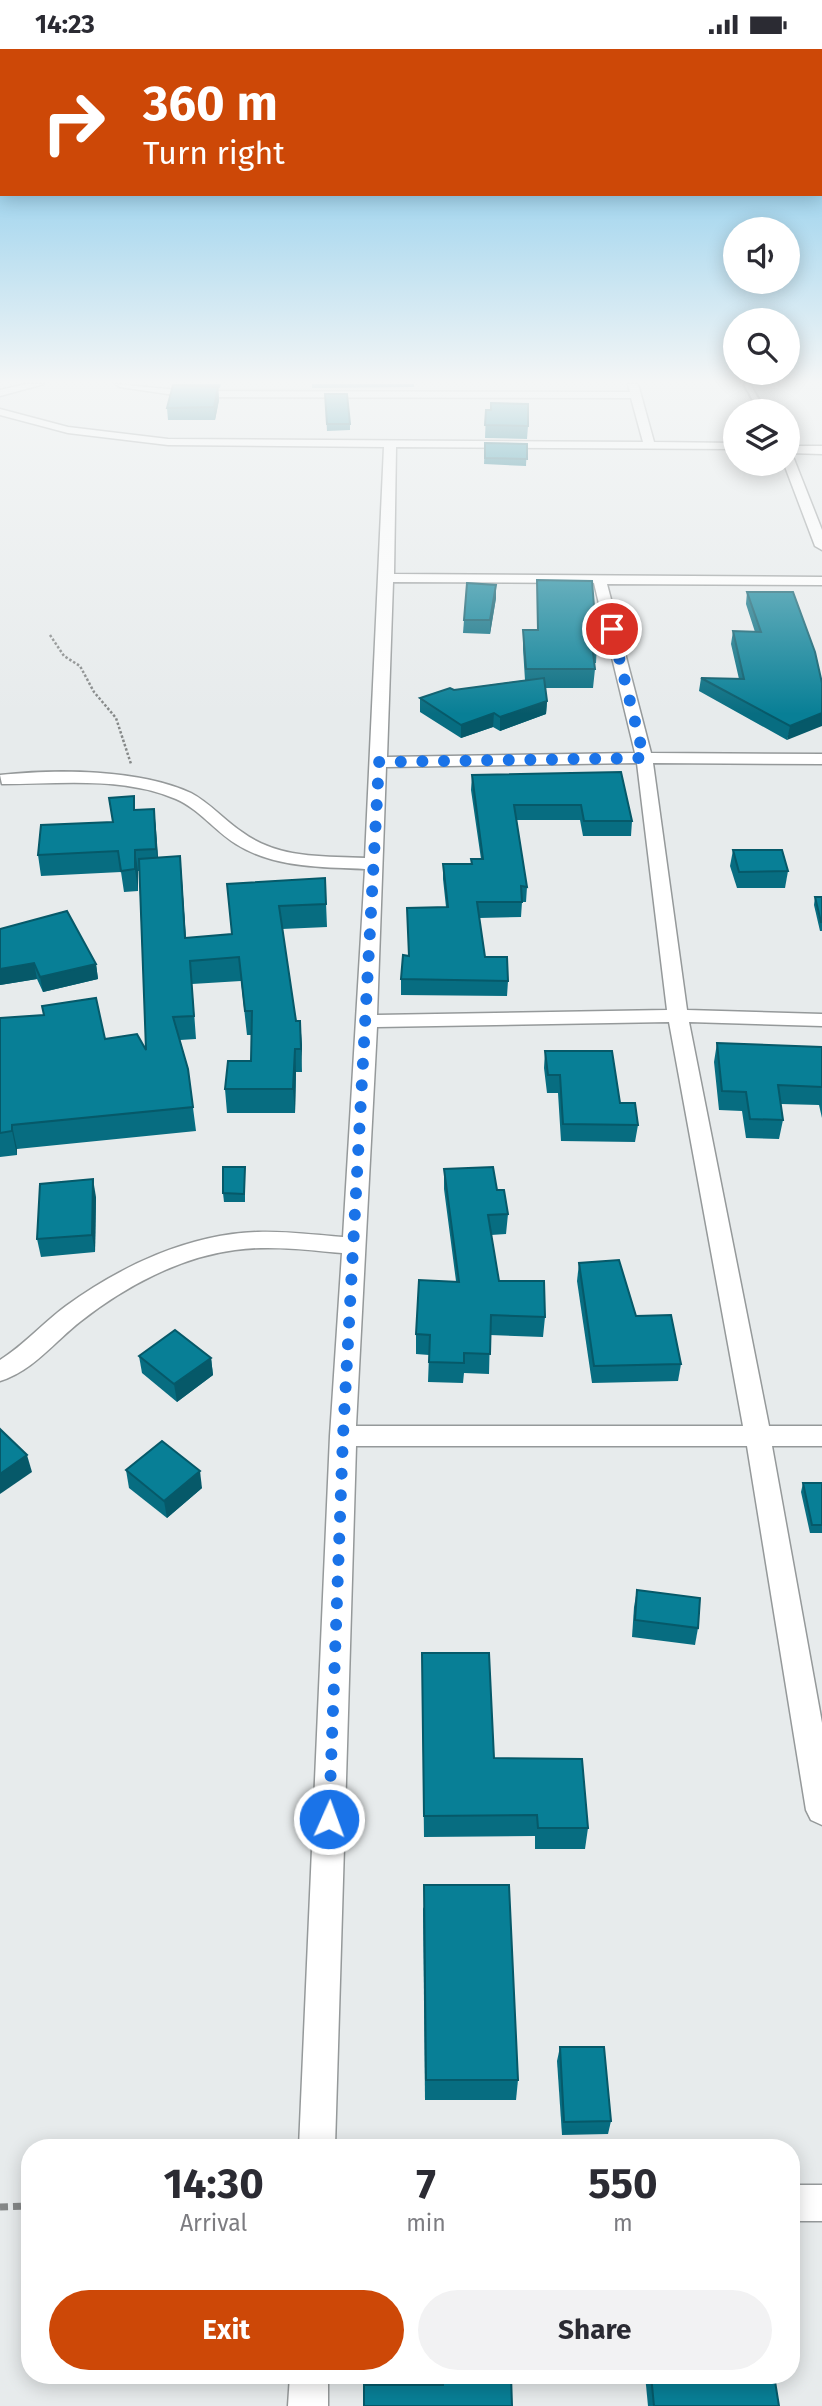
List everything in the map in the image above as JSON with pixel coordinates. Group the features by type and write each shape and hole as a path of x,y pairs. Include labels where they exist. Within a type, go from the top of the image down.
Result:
{"street":[{"path":"317,2139 343,1436 367,1021 389,494"},
{"path":"802,494 822,546"},
{"path":"386,578 822,581"},
{"path":"599,578 644,758 678,1016 758,1437 822,1810"},
{"path":"379,762 644,758 822,759"},
{"path":"2,779 113,781 137,785 185,797 240,839 274,856 373,864"},
{"path":"367,1021 678,1016 822,1020"},
{"path":"0,1372 30,1355 81,1307 153,1266 209,1248 258,1240 354,1246"},
{"path":"343,1436 822,1436"},
{"path":"800,2203 822,2203"},
{"path":"308,2406 309,2384"}],"path":[{"path":"50,635 64,656 80,666 94,692 116,718 137,785"},
{"path":"0,2207 21,2206"}],"building":[{"path":"537,580 592,581 597,644 592,644 595,669 526,669 523,630 538,630"},
{"path":"467,583 496,585 490,620 464,620"},
{"path":"747,592 793,592 815,652 822,683 822,713 790,726 701,678 744,679 733,631 761,632"},
{"path":"544,678 547,701 500,717 494,713 461,725 420,698 450,688 454,690"},
{"path":"621,772 632,821 584,821 581,805 514,805 527,887 521,886 522,902 477,902 485,957 507,957 508,981 401,979 403,955 409,956 407,908 448,907 443,864 472,864 471,859 483,859 472,775"},
{"path":"134,796 134,810 154,809 156,849 135,850 135,869 121,871 118,851 38,855 41,825 113,822 109,798"},
{"path":"733,850 782,850 788,871 739,872"},
{"path":"180,856 185,938 232,934 227,884 325,878 326,904 279,906 296,1021 300,1021 301,1049 295,1049 293,1089 225,1089 228,1061 251,1061 252,1011 245,1011 239,957 190,961 194,1016 173,1017 188,1069 193,1107 12,1125 12,1131 0,1133 0,1018 44,1015 42,1006 96,998 105,1039 137,1034 146,1050 139,859"},
{"path":"815,897 822,897 822,922 821,922"},
{"path":"67,911 96,964 40,977 34,963 0,969 0,929"},
{"path":"717,1043 822,1047 822,1087 778,1085 783,1120 750,1119 746,1092 722,1091"},
{"path":"545,1051 612,1051 620,1103 635,1103 638,1125 563,1124 560,1075 548,1075"},
{"path":"223,1167 245,1167 244,1194 223,1193"},
{"path":"493,1167 497,1190 504,1190 508,1214 488,1215 499,1281 544,1281 545,1317 491,1315 490,1354 464,1353 464,1363 429,1362 430,1335 416,1334 419,1280 459,1282 444,1169"},
{"path":"93,1179 92,1235 37,1239 40,1184"},
{"path":"619,1260 636,1316 671,1315 681,1364 594,1366 579,1263"},
{"path":"175,1330 211,1358 174,1384 139,1356"},
{"path":"0,1429 27,1455 0,1474"},
{"path":"162,1441 200,1471 164,1501 126,1470"},
{"path":"803,1483 822,1483 822,1525 812,1525"},
{"path":"637,1590 700,1598 698,1628 635,1620"},
{"path":"422,1653 489,1653 494,1758 582,1759 588,1828 538,1828 537,1815 424,1816"},
{"path":"424,1885 509,1885 518,2080 426,2080"},
{"path":"560,2047 604,2047 611,2121 564,2122"},
{"path":"511,2384 512,2406 364,2406 364,2385"},
{"path":"652,2384 775,2384 779,2406 654,2406"}],"route":[{"path":"329,1819 343,1436 379,762 644,758 612,629"}]}
